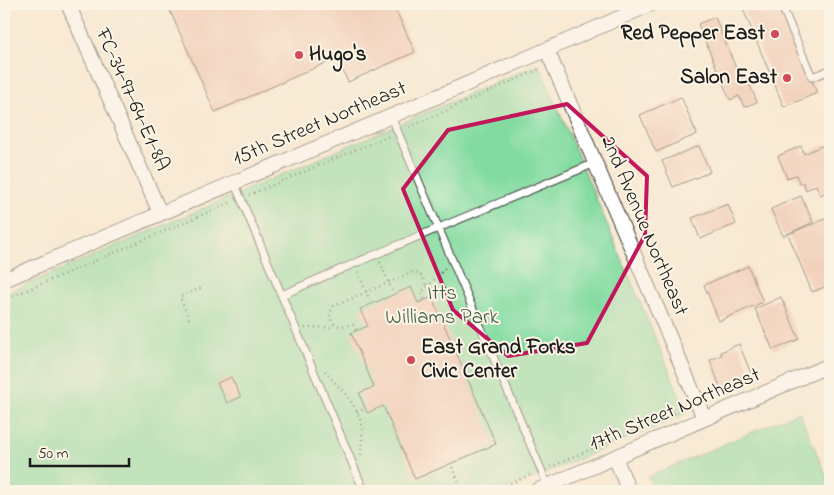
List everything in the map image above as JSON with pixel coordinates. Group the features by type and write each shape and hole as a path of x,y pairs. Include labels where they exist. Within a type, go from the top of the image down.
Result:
{"street":[{"name":"15th Street Northeast","path":"4,280 547,50 651,4"},
{"name":"FC-34-97-64-E1-8A","path":"71,5 160,213"},
{"name":"2nd Avenue Northeast","path":"547,50 704,418"},
{"name":"17th Street Northeast","path":"542,489 830,365"},
{"path":"615,457 630,491"}],"lane":[{"path":"781,4 812,78 830,70"},
{"path":"390,116 542,471 542,489"},
{"path":"282,295 376,253 595,164"},
{"path":"234,181 364,491"}],"path":[{"path":"4,300 552,64"},
{"path":"376,253 393,293"},
{"path":"424,299 421,293 453,262"},
{"path":"355,263 371,303"},
{"path":"336,326 330,320 329,315 334,306 366,292 414,272 418,272 424,279 426,287"},
{"path":"189,319 180,297 201,288"},
{"path":"297,331 304,328 336,326 354,326 356,330"},
{"path":"322,366 348,397 357,412 362,429 361,453 364,465"},
{"path":"357,412 364,409"},
{"path":"492,491 684,409"},
{"path":"452,467 462,491"}],"highlighted area":[{"path":"567,104 647,176 645,235 587,343 508,356 453,310 403,189 448,130"}],"green space":[{"name":"Itts Williams Park","path":"539,64 687,413 503,491 4,491 4,294"},
{"path":"799,412 830,485 830,491 654,491 648,477"}],"building":[{"name":"Hugo's","path":"167,4 393,4 415,52 348,82 337,58 215,112"},
{"path":"741,4 780,4 817,93 784,107"},
{"path":"715,17 738,73 744,71 757,102 744,107 739,96 730,100 698,24"},
{"path":"681,97 697,134 656,152 640,115"},
{"path":"826,144 830,153 830,191 820,195 816,185 806,190 803,182 800,184 796,175 787,178 778,156 801,146 804,154"},
{"path":"699,146 710,172 673,187 662,161"},
{"path":"801,196 813,222 783,236 771,209"},
{"path":"728,204 736,224 700,239 692,218"},
{"path":"830,217 830,246 828,247 830,254 830,285 812,292 788,234"},
{"path":"748,266 763,302 719,321 704,285"},
{"name":"East Grand Forks Civic Center","path":"411,287 418,303 432,297 496,444 415,479 383,406 367,413 359,393 374,387 351,333 368,326 360,309"},
{"path":"781,297 799,339 773,350 755,309"},
{"path":"739,344 752,376 721,389 710,360 722,355 721,352"},
{"path":"231,377 241,397 227,403 217,383"}],"place":[{"name":"Red Pepper East","path":"775,34"},
{"name":"Hugo's","path":"299,55"},
{"name":"Salon East","path":"787,78"},
{"name":"East Grand Forks Civic Center","path":"411,360"}]}
